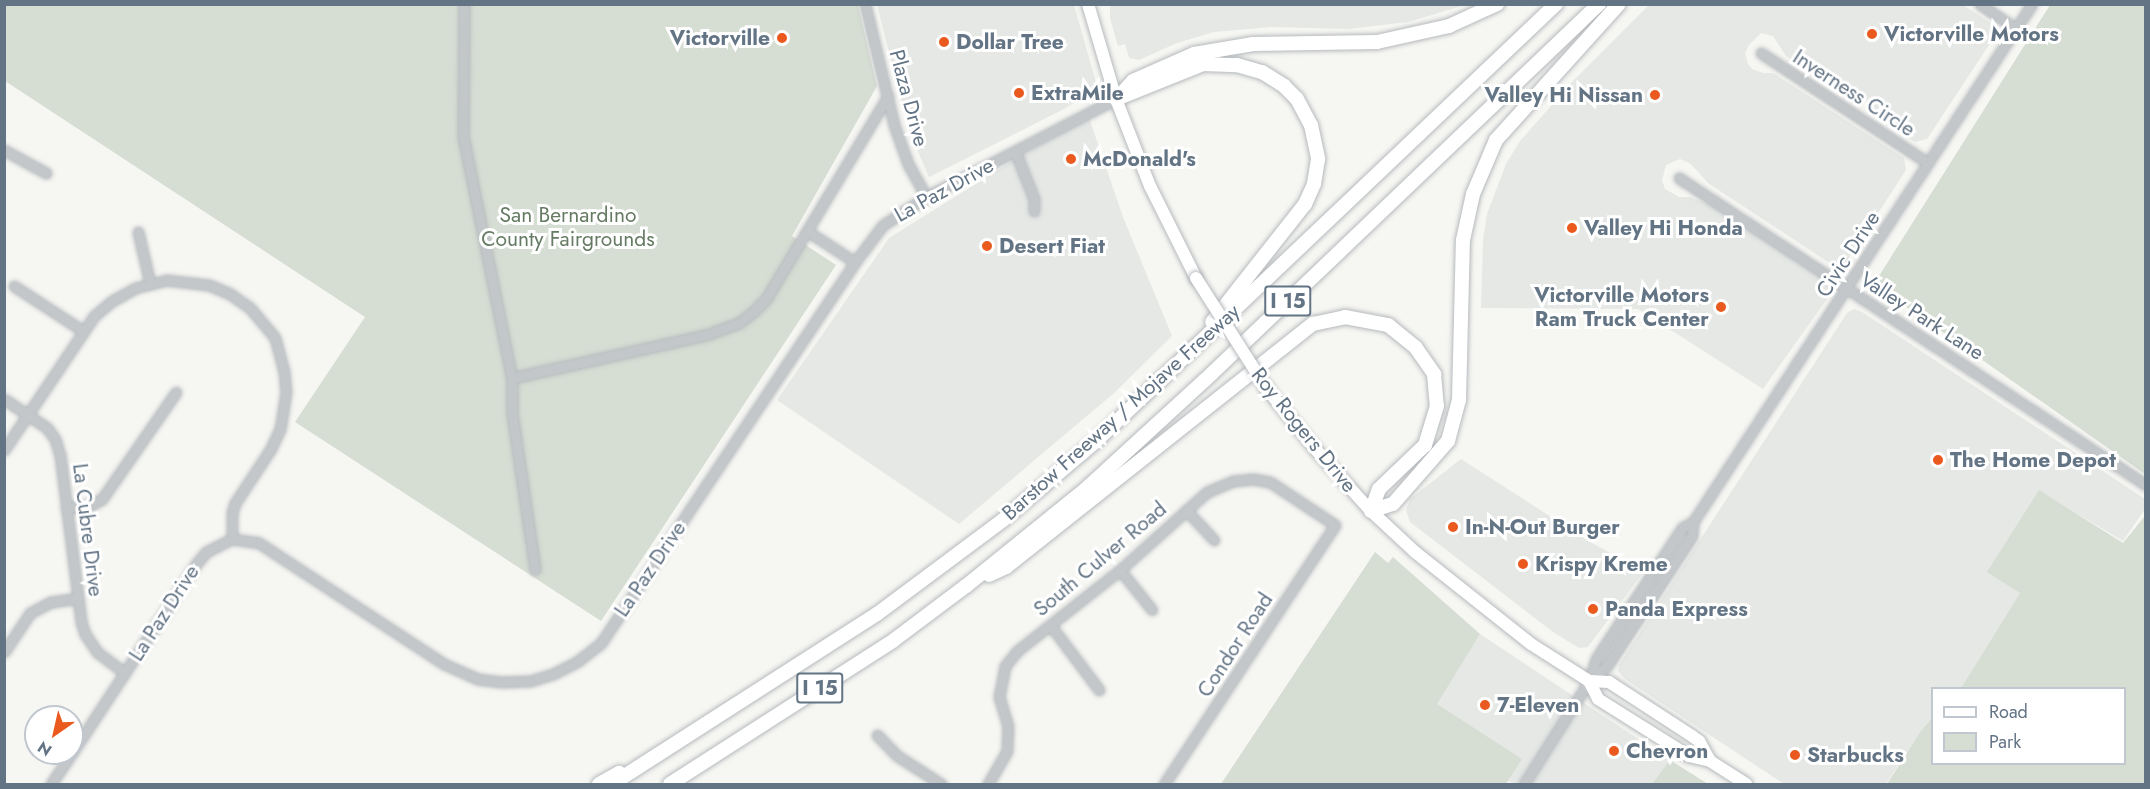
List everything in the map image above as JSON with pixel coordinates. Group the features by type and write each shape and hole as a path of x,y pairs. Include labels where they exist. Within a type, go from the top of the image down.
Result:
{"highway":[{"path":"1116,99 1133,81 1194,54 1253,44 1377,42 1449,26 1497,4"},
{"name":"Barstow Freeway / Mojave Freeway","path":"612,784 877,614 1003,520 1095,442 1556,4"},
{"name":"Barstow Freeway / Mojave Freeway","path":"669,784 894,640 966,586 1087,488 1206,380 1599,4"},
{"path":"1371,510 1393,504 1448,441 1460,400 1463,240 1473,194 1496,140 1619,4"},
{"path":"1116,99 1203,64 1237,65 1262,72 1284,86 1297,99 1311,125 1317,159 1314,184 1305,204 1185,357"},
{"path":"966,586 1006,567 1312,324 1345,317 1388,325 1416,348 1434,374 1437,406 1425,445 1379,489 1371,510"},
{"path":"599,784 687,736"}],"main road":[{"path":"1088,4 1116,99"},
{"name":"Roy Rogers Drive","path":"1116,99 1150,186 1196,278 1267,389 1316,450 1371,510 1415,552 1531,644 1589,681 1609,682 1692,736 1699,741 1710,761"},
{"name":"Roy Rogers Drive","path":"1589,681 1598,699 1689,756 1710,761 1746,784"}],"street":[{"path":"464,4 462,136 512,378 512,413 535,569"},
{"name":"Plaza Drive","path":"865,4 898,140 926,197"},
{"path":"1980,4 2016,29"},
{"name":"Civic Drive","path":"1524,784 1589,681 1607,666 1624,641 1692,536 1693,522 2032,4"},
{"name":"Inverness Circle","path":"1761,53 1928,163"},
{"path":"512,378 706,335 739,323 766,299 888,96"},
{"name":"La Paz Drive","path":"84,735 196,564 206,552 232,539 259,543 459,673 477,679 502,682 530,681 553,674 578,661 601,643 855,262 883,225 926,197 1116,99"},
{"path":"4,150 46,173"},
{"path":"1015,151 1034,199 1034,211"},
{"name":"Valley Park Lane","path":"1679,178 2145,485"},
{"path":"807,231 855,262"},
{"path":"138,232 150,283"},
{"path":"4,450 83,331 94,316 112,301 150,283 166,280 188,281 230,294 263,322 275,338 280,352 286,393 280,429 270,450 235,502 232,513 232,539"},
{"path":"14,286 83,331"},
{"path":"66,508 91,505 102,499 176,392"},
{"name":"La Cubre Drive","path":"4,399 47,428 55,439 60,455 81,622 90,643 125,673"},
{"name":"South Culver Road","path":"988,784 1007,751 1009,740 999,697 1005,666 1017,651 1120,570 1186,510 1217,486 1253,479 1270,482 1335,525"},
{"path":"1186,510 1214,540"},
{"name":"Condor Road","path":"1164,784 1335,525"},
{"path":"1120,570 1152,610"},
{"path":"4,652 30,613 51,602 78,598"},
{"path":"1051,626 1099,690"},
{"path":"877,735 896,755 940,784"},
{"name":"La Paz Drive","path":"51,784 64,765"}],"shaded area":[{"path":"1110,4 1465,5 1408,22 1348,29 1272,27 1214,32 1177,43 1139,60 1129,58 1125,44 1118,46 1110,18"},
{"path":"877,5 1074,5 1098,89 1062,110 929,177 909,131"},
{"path":"1649,5 1963,5 1992,24 1995,36 1927,139 1915,142 1872,113 1871,105 1863,99 1852,101 1786,56 1773,36 1761,33 1749,45 1745,53 1752,69 1763,73 1773,73 1904,158 1906,170 1845,264 1834,266 1708,183 1691,164 1680,159 1666,165 1662,180 1665,189 1679,197 1690,197 1722,210 1837,285 1763,389 1638,309 1481,308 1483,240 1487,214 1506,164 1520,141 1573,81"},
{"path":"1089,118 1123,217 1172,336 1114,393 959,524 777,400 889,238 1025,153"},
{"path":"1854,309 1862,312 2145,499 2145,509 2123,541 2039,491 2020,593 1962,687 1931,687 1931,719 1886,784 1784,784 1625,679 1618,671 1619,665 1847,313"},
{"path":"1461,459 1590,542 1644,571 1588,647 1579,648 1553,632 1410,522 1406,510 1410,499"},
{"path":"1480,634 1670,760 1652,784 1515,784 1508,781 1521,759 1436,704"}],"green space":[{"name":"San Bernardino County Fairgrounds","path":"4,5 858,5 877,86 792,236 836,265 601,621 295,422 365,317 5,81"},
{"path":"2050,5 2145,5 2145,474 1874,284"},
{"path":"2039,490 2123,543 2145,516 2145,784 1887,784 1920,732 1931,719 1931,765 2126,765 2126,687 1962,687 2020,593 1987,572"},
{"path":"1375,552 1388,563 1393,557 1480,634 1437,704 1522,759 1506,784 1221,784"},
{"path":"1670,760 1708,784 1652,784"}],"place":[{"name":"Victorville Motors","path":"1872,34"},
{"name":"Victorville","path":"782,38"},
{"name":"Dollar Tree","path":"944,42"},
{"name":"ExtraMile","path":"1019,93"},
{"name":"Valley Hi Nissan","path":"1655,95"},
{"name":"McDonald's","path":"1071,159"},
{"name":"Valley Hi Honda","path":"1572,228"},
{"name":"Desert Fiat","path":"987,246"},
{"name":"Victorville Motors Ram Truck Center","path":"1721,307"},
{"name":"The Home Depot","path":"1938,460"},
{"name":"In-N-Out Burger","path":"1453,527"},
{"name":"Krispy Kreme","path":"1523,564"},
{"name":"Panda Express","path":"1593,609"},
{"name":"7-Eleven","path":"1485,705"},
{"name":"Chevron","path":"1614,751"},
{"name":"Starbucks","path":"1795,755"}]}
